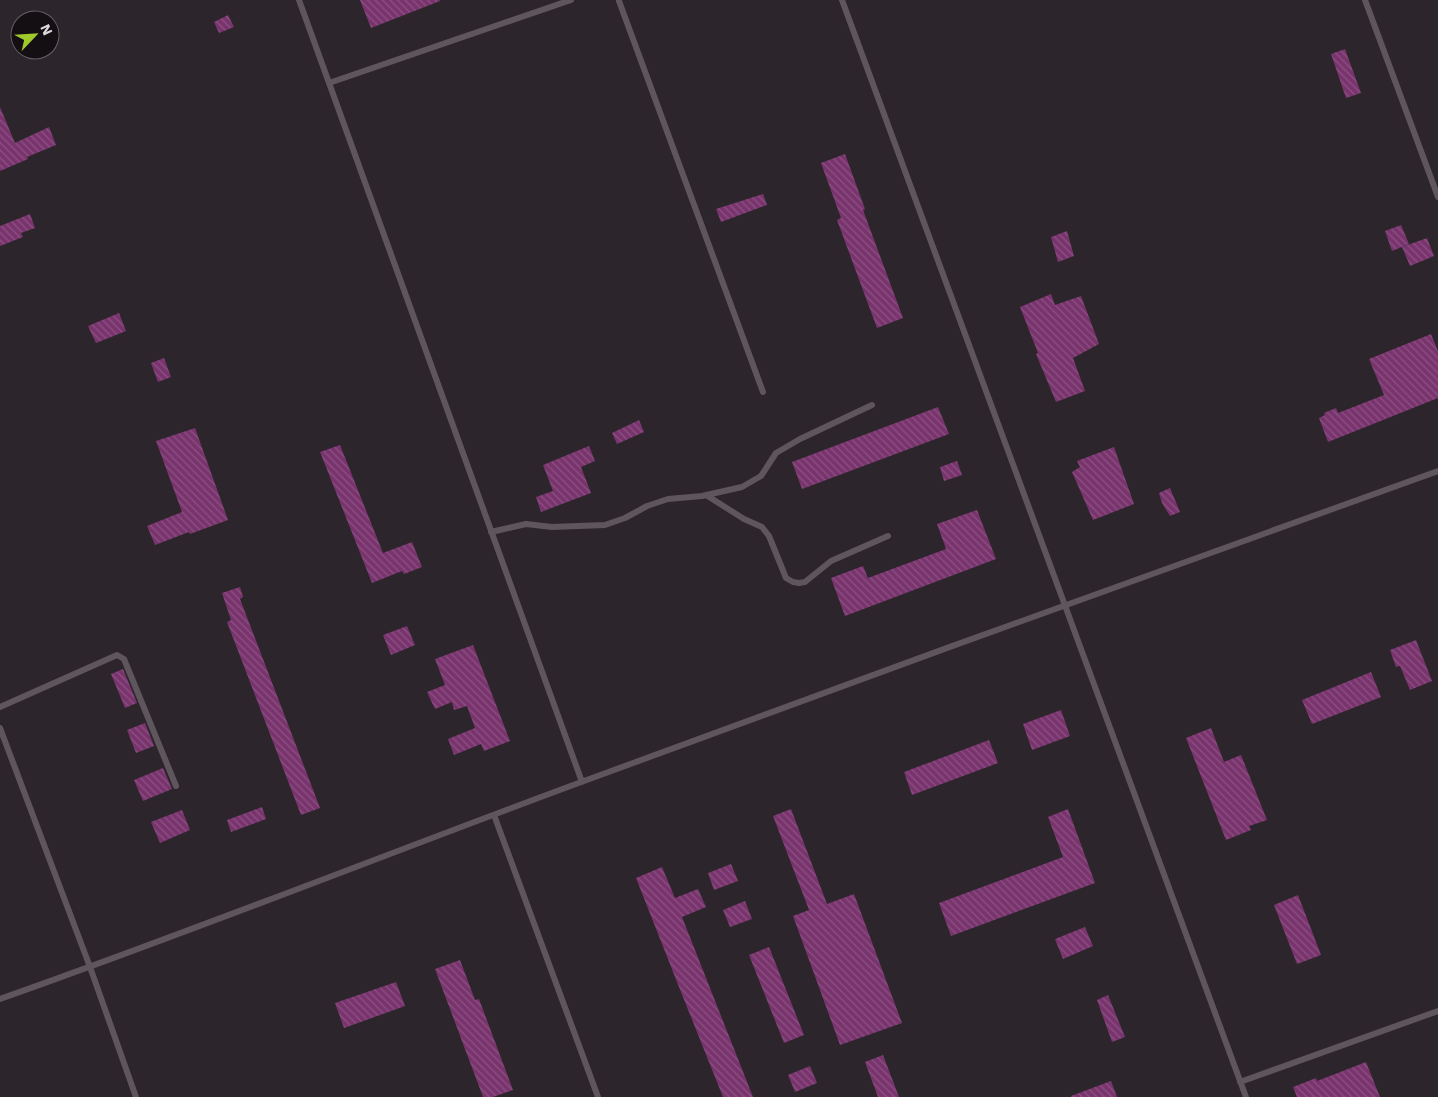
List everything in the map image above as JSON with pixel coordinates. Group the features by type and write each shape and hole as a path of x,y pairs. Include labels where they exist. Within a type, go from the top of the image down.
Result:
{"lane":[{"path":"299,0 582,782"},
{"path":"329,83 572,0"},
{"path":"619,0 763,392"},
{"path":"842,0 1246,1097"},
{"path":"1365,0 1438,197"},
{"path":"491,532 526,524 552,527 605,525 625,518 647,506 668,499 706,495 742,487 761,476 776,454 800,439 872,405"},
{"path":"0,999 90,968 582,782 1064,604 1438,471"},
{"path":"706,495 744,520 762,527 769,536 786,578 799,584 805,582 831,561 888,536"},
{"path":"0,707 117,655 124,659 176,786"},
{"path":"0,728 136,1097"},
{"path":"494,815 598,1097"},
{"path":"1240,1082 1438,1011"}],"building":[{"path":"360,0 440,0 440,1 371,28"},
{"path":"228,15 234,27 219,33 214,22"},
{"path":"1345,49 1361,93 1346,98 1331,54"},
{"path":"0,107 15,143 49,127 56,145 0,171"},
{"path":"845,154 865,209 863,210 903,318 877,328 837,220 841,218 821,163"},
{"path":"763,194 767,205 721,222 716,209"},
{"path":"30,214 35,228 21,233 23,237 0,246 0,226"},
{"path":"1401,225 1409,244 1392,251 1385,231"},
{"path":"1067,231 1074,256 1058,262 1051,237"},
{"path":"1427,238 1434,256 1410,266 1402,247"},
{"path":"1051,294 1055,305 1081,296 1099,344 1073,358 1085,391 1056,402 1036,354 1038,353 1020,307"},
{"path":"119,313 126,331 96,343 88,326"},
{"path":"1431,334 1438,351 1438,398 1328,442 1319,418 1325,415 1324,413 1336,408 1338,413 1384,395 1369,359"},
{"path":"164,358 171,377 158,382 151,363"},
{"path":"938,407 949,434 802,489 792,462"},
{"path":"639,420 644,432 617,444 612,433"},
{"path":"195,428 228,520 155,545 147,526 182,512 156,441"},
{"path":"340,445 383,553 412,542 422,567 404,574 402,571 372,583 320,452"},
{"path":"589,446 595,461 581,467 591,493 541,512 536,497 553,491 543,465"},
{"path":"1114,447 1134,504 1093,520 1072,472 1080,467 1077,461"},
{"path":"957,461 962,475 944,481 940,467"},
{"path":"1170,488 1180,512 1170,516 1162,503 1159,493"},
{"path":"977,510 996,559 845,616 831,578 863,566 868,578 946,549 937,524"},
{"path":"240,587 243,597 240,599 320,808 301,815 227,622 231,620 222,593"},
{"path":"407,626 415,645 391,655 383,635"},
{"path":"1416,640 1432,681 1410,690 1400,666 1396,667 1390,650"},
{"path":"473,645 510,741 484,751 481,744 454,755 448,739 475,728 467,706 454,710 452,702 435,709 427,692 445,685 435,659"},
{"path":"123,669 137,703 125,708 111,674"},
{"path":"1371,672 1381,697 1312,724 1302,700"},
{"path":"1061,710 1070,736 1032,750 1023,724"},
{"path":"145,723 154,746 136,753 127,730"},
{"path":"1211,728 1224,762 1241,755 1267,820 1249,826 1251,830 1226,840 1186,738"},
{"path":"989,740 998,763 912,795 904,772"},
{"path":"163,768 172,789 143,801 134,780"},
{"path":"262,807 266,819 231,832 227,820"},
{"path":"791,809 827,904 854,894 902,1023 840,1045 793,916 809,910 773,816"},
{"path":"1068,809 1095,883 951,936 939,903 1063,857 1048,817"},
{"path":"182,810 190,830 160,843 151,822"},
{"path":"731,864 738,881 714,890 708,873"},
{"path":"662,867 675,898 698,889 706,907 682,917 753,1097 723,1097 679,987 636,878"},
{"path":"1298,895 1321,955 1297,964 1274,905"},
{"path":"745,901 752,919 730,927 723,910"},
{"path":"1085,927 1093,946 1063,959 1055,939"},
{"path":"769,947 804,1035 784,1043 749,955"},
{"path":"460,960 475,1000 479,999 513,1090 493,1097 483,1097 435,969"},
{"path":"396,982 405,1006 344,1028 335,1003"},
{"path":"1108,995 1125,1037 1112,1042 1097,1000"},
{"path":"883,1055 899,1097 878,1097 865,1062"},
{"path":"1366,1062 1380,1097 1297,1097 1293,1087 1316,1078 1317,1081"},
{"path":"810,1066 817,1083 795,1092 788,1075"},
{"path":"1111,1081 1117,1097 1071,1097 1071,1096"}]}
